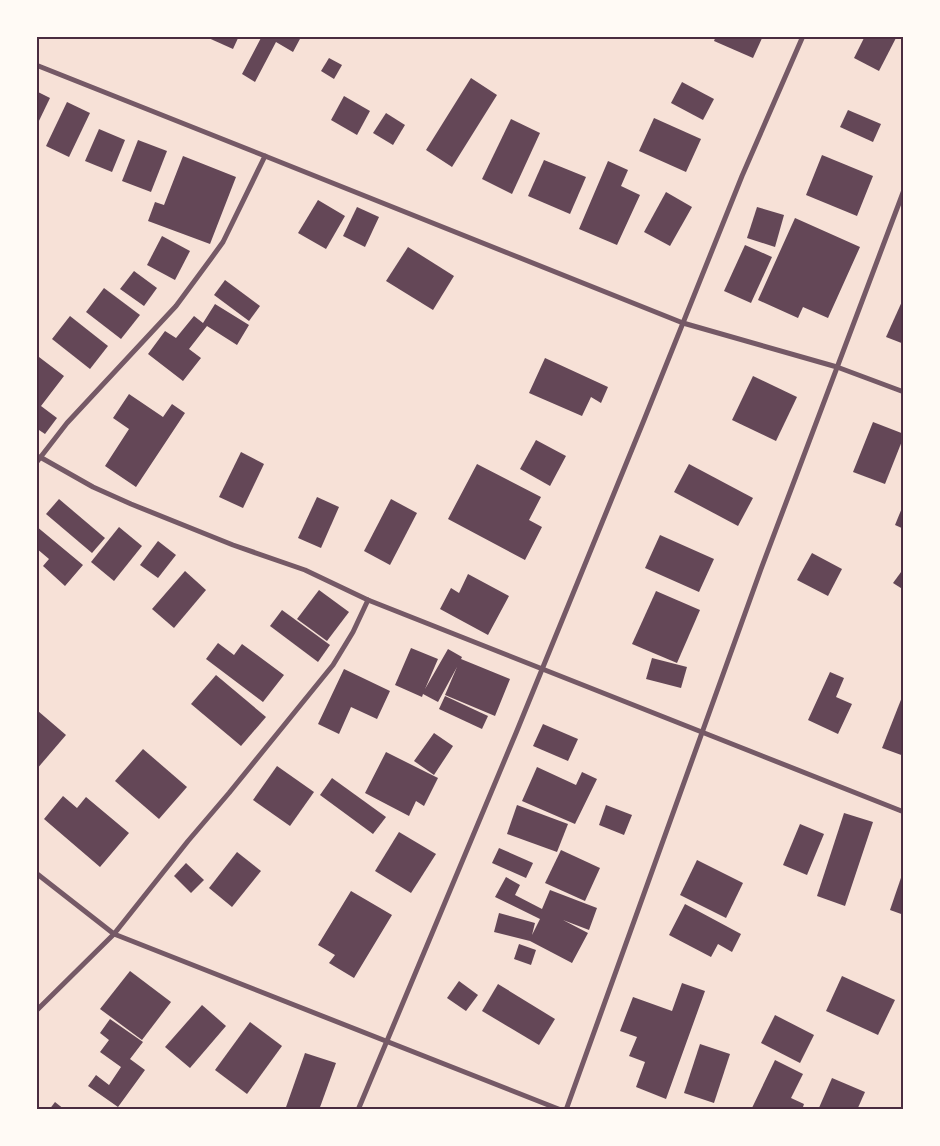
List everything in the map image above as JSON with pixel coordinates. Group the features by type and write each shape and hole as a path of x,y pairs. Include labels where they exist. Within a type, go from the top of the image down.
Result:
{"street":[{"path":"358,1110 542,669 684,323 742,176 803,36"},
{"path":"36,66 684,323 837,367 904,392"},
{"path":"36,463 68,424 176,306 223,242 265,156"},
{"path":"566,1110 758,578 904,190"},
{"path":"40,458 93,487 131,504 233,545 305,570 368,600 904,812"},
{"path":"36,1011 114,934 333,665 353,632 368,600"},
{"path":"36,873 114,934 561,1110"}],"building":[{"path":"204,36 239,36 233,49"},
{"path":"262,36 301,37 293,52 276,42 255,82 242,74"},
{"path":"716,36 763,36 753,58 714,41"},
{"path":"865,36 897,36 879,71 854,58"},
{"path":"329,58 342,65 334,79 321,71"},
{"path":"471,78 497,95 452,167 426,150"},
{"path":"682,82 714,99 703,120 671,103"},
{"path":"36,91 50,98 36,127"},
{"path":"344,96 370,111 357,135 331,120"},
{"path":"67,102 90,113 69,157 46,146"},
{"path":"848,110 881,124 873,142 840,127"},
{"path":"386,113 405,125 393,145 373,133"},
{"path":"654,118 701,139 686,172 639,151"},
{"path":"511,119 540,133 512,194 482,179"},
{"path":"99,129 125,140 112,172 85,161"},
{"path":"138,140 167,151 151,192 122,181"},
{"path":"822,155 873,176 857,216 806,195"},
{"path":"183,156 236,177 210,244 148,221 155,202 164,205"},
{"path":"544,160 586,177 570,214 528,196"},
{"path":"608,161 628,170 621,186 640,195 617,245 579,229"},
{"path":"666,192 692,207 670,246 644,232"},
{"path":"318,200 345,216 326,249 298,233"},
{"path":"357,207 379,217 365,247 343,236"},
{"path":"757,207 784,215 775,247 747,238"},
{"path":"795,218 860,247 828,318 803,307 798,318 758,300"},
{"path":"162,236 190,251 175,280 147,265"},
{"path":"745,245 772,257 751,303 724,291"},
{"path":"408,247 454,276 433,310 386,281"},
{"path":"134,271 157,288 144,306 120,289"},
{"path":"225,280 260,306 249,321 214,295"},
{"path":"104,288 140,315 121,339 86,312"},
{"path":"904,297 904,344 886,337"},
{"path":"215,304 249,325 237,345 207,326 189,349 201,358 183,381 148,354 165,331 176,338 194,316 203,323"},
{"path":"70,316 108,346 90,369 52,339"},
{"path":"39,357 64,376 41,406 57,418 45,434 36,428 36,361"},
{"path":"545,358 608,387 601,403 591,397 582,416 529,393"},
{"path":"753,376 797,397 776,441 732,420"},
{"path":"129,394 163,417 172,404 185,413 136,487 105,466 129,429 113,418"},
{"path":"873,422 904,434 885,484 853,472"},
{"path":"536,440 566,456 550,486 520,469"},
{"path":"241,452 264,464 243,508 219,497"},
{"path":"477,464 541,497 529,520 542,527 525,560 448,519"},
{"path":"689,464 753,498 738,526 674,492"},
{"path":"317,497 339,507 321,548 298,538"},
{"path":"59,499 105,538 92,553 46,514"},
{"path":"391,499 417,513 390,565 364,551"},
{"path":"904,503 904,529 895,525"},
{"path":"36,526 83,565 65,586 43,566 49,559 36,548"},
{"path":"119,527 142,546 114,581 91,562"},
{"path":"660,535 714,559 699,592 645,568"},
{"path":"158,541 176,555 158,578 140,565"},
{"path":"812,553 842,569 828,596 797,580"},
{"path":"904,568 904,590 893,583"},
{"path":"185,571 206,590 174,628 152,609"},
{"path":"468,574 509,596 488,635 440,609 451,588 459,593"},
{"path":"319,590 349,612 327,641 297,619"},
{"path":"656,591 700,610 677,663 632,644"},
{"path":"282,610 330,645 318,662 270,626"},
{"path":"218,643 234,655 242,644 284,675 263,702 206,659"},
{"path":"411,648 438,659 425,689 448,649 462,657 461,659 510,679 495,716 445,695 457,667 438,702 423,694 422,697 395,685"},
{"path":"652,658 687,667 681,688 646,679"},
{"path":"344,669 390,691 377,719 351,707 339,734 318,724"},
{"path":"830,672 844,678 836,697 852,704 838,734 808,720"},
{"path":"216,675 266,717 241,746 191,704"},
{"path":"904,692 904,756 882,748"},
{"path":"445,696 488,716 482,729 439,709"},
{"path":"38,711 66,735 36,770 36,714"},
{"path":"543,724 578,739 568,761 533,746"},
{"path":"434,733 453,746 434,775 414,761"},
{"path":"143,749 187,787 159,819 115,781"},
{"path":"386,752 438,778 424,806 416,801 409,816 365,793"},
{"path":"277,766 314,792 290,826 253,800"},
{"path":"537,767 576,785 582,772 597,779 575,824 522,801"},
{"path":"332,778 386,817 373,834 320,795"},
{"path":"63,796 77,808 86,797 129,833 100,867 44,819"},
{"path":"517,805 568,824 557,852 507,834"},
{"path":"606,805 632,815 624,835 599,825"},
{"path":"844,813 873,822 845,906 817,896"},
{"path":"800,824 824,834 807,875 783,865"},
{"path":"399,832 436,854 411,893 375,871"},
{"path":"499,848 533,863 526,878 492,863"},
{"path":"561,850 600,868 585,901 545,883"},
{"path":"237,852 261,871 232,907 209,888"},
{"path":"697,860 743,883 726,918 680,895"},
{"path":"186,863 204,880 191,893 174,876"},
{"path":"904,869 904,915 890,910"},
{"path":"506,877 520,885 515,895 542,909 550,890 597,908 589,930 563,920 588,933 572,963 530,941 494,932 499,913 535,923 532,935 540,919 495,897"},
{"path":"351,891 392,915 354,978 329,963 335,955 318,945"},
{"path":"685,904 741,934 732,952 718,944 711,957 669,935"},
{"path":"519,944 536,950 531,965 514,959"},
{"path":"130,971 171,1002 142,1040 100,1009"},
{"path":"842,976 895,1000 878,1035 826,1011"},
{"path":"459,981 478,995 466,1011 447,998"},
{"path":"682,983 705,991 666,1099 636,1087 645,1062 629,1056 637,1037 620,1031 633,997 672,1011"},
{"path":"498,984 555,1019 539,1045 482,1011"},
{"path":"202,1005 226,1026 190,1068 165,1047"},
{"path":"775,1015 814,1035 800,1063 761,1043"},
{"path":"110,1019 143,1042 130,1059 145,1070 118,1107 88,1086 96,1075 109,1085 121,1067 100,1052 109,1040 100,1033"},
{"path":"250,1022 282,1046 247,1094 215,1070"},
{"path":"700,1044 730,1054 714,1103 684,1093"},
{"path":"305,1053 336,1063 319,1110 285,1110"},
{"path":"775,1060 803,1074 791,1098 804,1104 802,1110 751,1110"},
{"path":"832,1078 865,1092 857,1110 818,1110"},
{"path":"55,1102 65,1110 49,1110"}]}
